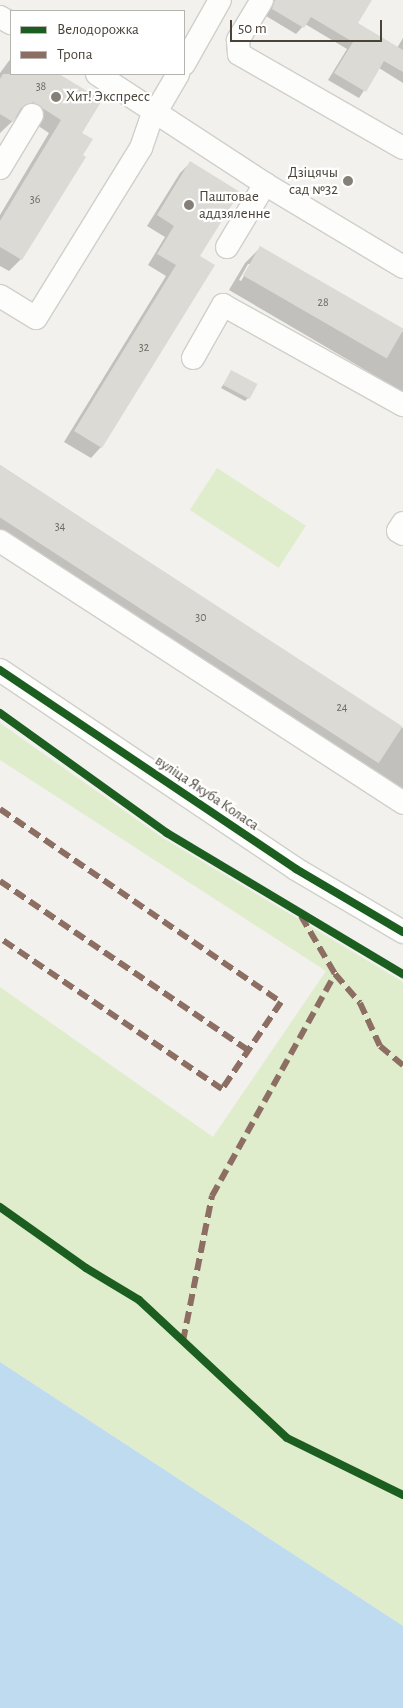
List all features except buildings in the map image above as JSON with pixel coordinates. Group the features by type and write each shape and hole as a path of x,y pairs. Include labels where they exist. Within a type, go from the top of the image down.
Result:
{"street":[{"path":"185,62 220,0"},
{"path":"262,0 238,40 239,54 403,148"},
{"path":"99,75 139,98 155,114 265,184 403,267"},
{"path":"0,296 36,318 141,148 155,114 177,75"},
{"path":"1,164 32,116"},
{"path":"227,247 265,184"},
{"path":"193,358 223,305 403,405"},
{"path":"403,522 398,531 403,534"},
{"path":"0,541 403,803"},
{"name":"вуліца Якуба Коласа","path":"0,670 296,870 403,932"}],"green space":[{"path":"217,468 306,526 279,568 190,510"},
{"path":"0,723 163,838 403,982 403,1626 0,1362 0,987 213,1137 326,971 0,760"}],"water":[{"path":"0,1362 403,1626 403,1708 0,1708"}],"marked path":[{"path":"0,809 281,1002 222,1089 0,938"},
{"path":"0,881 248,1050"},
{"path":"301,916 335,974 360,1003 380,1046 403,1065"},
{"path":"183,1341 212,1196 335,974"}],"cycle path":[{"path":"0,670 296,869 403,932"},
{"path":"0,713 167,833 403,974"},
{"path":"0,1207 86,1268 139,1300 287,1438 403,1495"}],"place":[{"name":"Хит! Экспресс","path":"56,97"},
{"name":"Дзіцячы сад №32","path":"348,181"},
{"name":"Паштовае аддзяленне","path":"189,205"}]}
